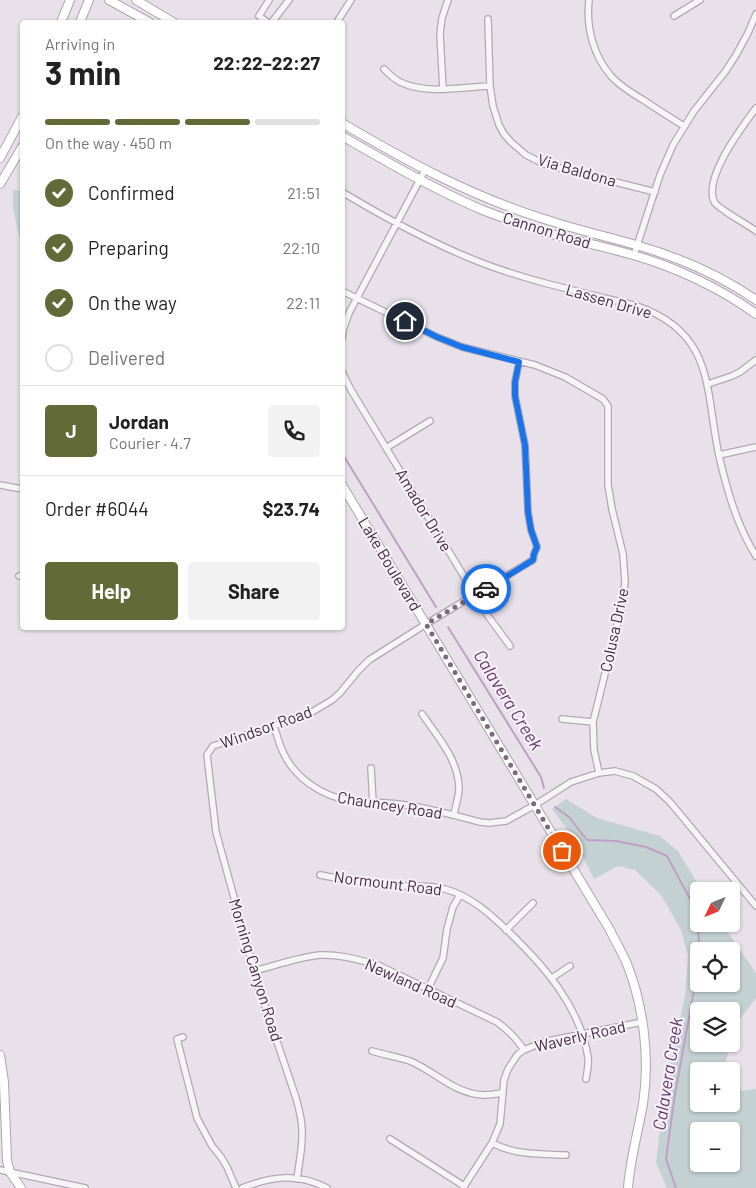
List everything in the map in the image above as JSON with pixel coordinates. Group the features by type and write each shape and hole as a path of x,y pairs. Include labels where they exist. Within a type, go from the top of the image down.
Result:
{"main road":[{"path":"62,20 70,0"},
{"path":"81,20 88,0"},
{"path":"109,0 145,20"},
{"path":"136,0 170,20"},
{"path":"0,158 20,121"},
{"name":"Cannon Road","path":"345,125 425,170 486,199 545,220 638,245 673,257 712,274 756,300"},
{"name":"Cannon Road","path":"345,138 420,180 482,210 542,231 634,255 669,267 744,305 756,314"},
{"path":"0,184 20,150"},
{"name":"Lake Boulevard","path":"345,490 610,930 626,962 633,981 642,1022 646,1066 643,1103 628,1188"},
{"path":"0,1055 4,1082 7,1161 10,1172 21,1188"}],"street":[{"path":"264,20 259,16 270,0"},
{"path":"274,20 289,0"},
{"path":"338,20 351,0"},
{"path":"443,89 440,34 442,18 448,0"},
{"path":"589,0 590,37 601,62 611,76 626,90 684,126"},
{"path":"674,16 700,0"},
{"path":"634,255 660,175 672,145 736,55 756,14"},
{"name":"Via Baldona","path":"488,18 490,86 493,106 499,125 511,142 526,155 544,164 655,192"},
{"path":"384,70 398,82 428,89 490,86"},
{"path":"756,108 723,156 715,176 712,195 716,205 756,230"},
{"path":"345,324 349,313 425,170"},
{"name":"Lassen Drive","path":"345,194 397,224 482,263 532,280 637,306 649,310 673,324 691,343 702,364 708,384 719,455 730,497 748,543 756,556"},
{"path":"345,292 437,337 462,347 519,362"},
{"path":"708,384 732,376 756,360"},
{"name":"Colusa Drive","path":"519,362 535,365 565,377 604,399 608,406 608,485 623,554 625,582 622,605 593,722 594,750 600,773"},
{"name":"Windsor Road","path":"207,760 207,755 213,746 307,715 332,700 369,660 533,560 537,547 531,530 528,512 525,445 515,396 515,382 519,362"},
{"name":"Amador Drive","path":"345,378 475,596 510,646"},
{"path":"386,448 430,422"},
{"path":"719,455 756,446"},
{"path":"0,484 20,489"},
{"path":"422,714 450,754 455,766 459,790 454,816"},
{"path":"562,719 593,722"},
{"name":"Chauncey Road","path":"274,726 282,751 290,765 302,778 322,792 336,798 348,800 425,808 480,822 506,821 571,782 600,773 614,771 633,776 656,789 670,802 756,906"},
{"name":"Morning Canyon Road","path":"207,760 216,832 259,988 300,1113 302,1136 297,1179"},
{"path":"371,768 373,803"},
{"name":"Normount Road","path":"320,875 387,886 425,886 445,889 471,901 490,914 532,955 552,978 571,1007 582,1035 588,1058 586,1079"},
{"path":"428,989 444,958 447,929 453,907 460,896"},
{"path":"506,930 533,903"},
{"name":"Newland Road","path":"254,971 320,955 338,956 378,965 497,1022 519,1042 524,1050"},
{"path":"552,978 570,966"},
{"name":"Waverly Road","path":"464,1187 492,1143 500,1124 504,1080 508,1069 518,1054 543,1042 642,1022"},
{"path":"182,1037 177,1039 197,1118 212,1146 227,1167 236,1188"},
{"path":"372,1052 408,1061 432,1072 450,1086 466,1092 484,1095 502,1093"},
{"path":"390,1139 464,1187"},
{"path":"492,1143 521,1153 566,1156"},
{"path":"0,1170 85,1188"},
{"path":"242,1188 260,1181 278,1178 297,1179 327,1188"}],"shaded area":[{"path":"13,190 20,191 20,240 13,208"},
{"path":"566,799 597,818 660,836 678,851 697,882 690,882 690,932 728,932 734,942 690,942 690,992 740,992 740,950 756,973 756,998 740,1019 740,1002 690,1002 690,1052 729,1052 725,1062 690,1062 690,1112 740,1112 740,1090 742,1091 756,1089 756,1188 667,1188 656,1163 665,1087 685,996 688,956 681,930 661,895 635,870 618,866 594,879 573,837 552,809"}],"waterway":[{"name":"Calavera Creek","path":"345,458 436,607"},
{"name":"Calavera Creek","path":"448,627 541,777 544,788"},
{"name":"Calavera Creek","path":"555,807 569,817 587,840 616,841 646,847 667,856 696,910 699,942"},
{"name":"Calavera Creek","path":"676,1188 666,1159 675,1094 694,992"}],"way so far":[{"path":"486,589 426,624 562,851"}],"route":[{"path":"405,321 462,347 519,362 515,382 515,396 525,445 528,512 531,530 537,547 533,560 486,589"}]}
